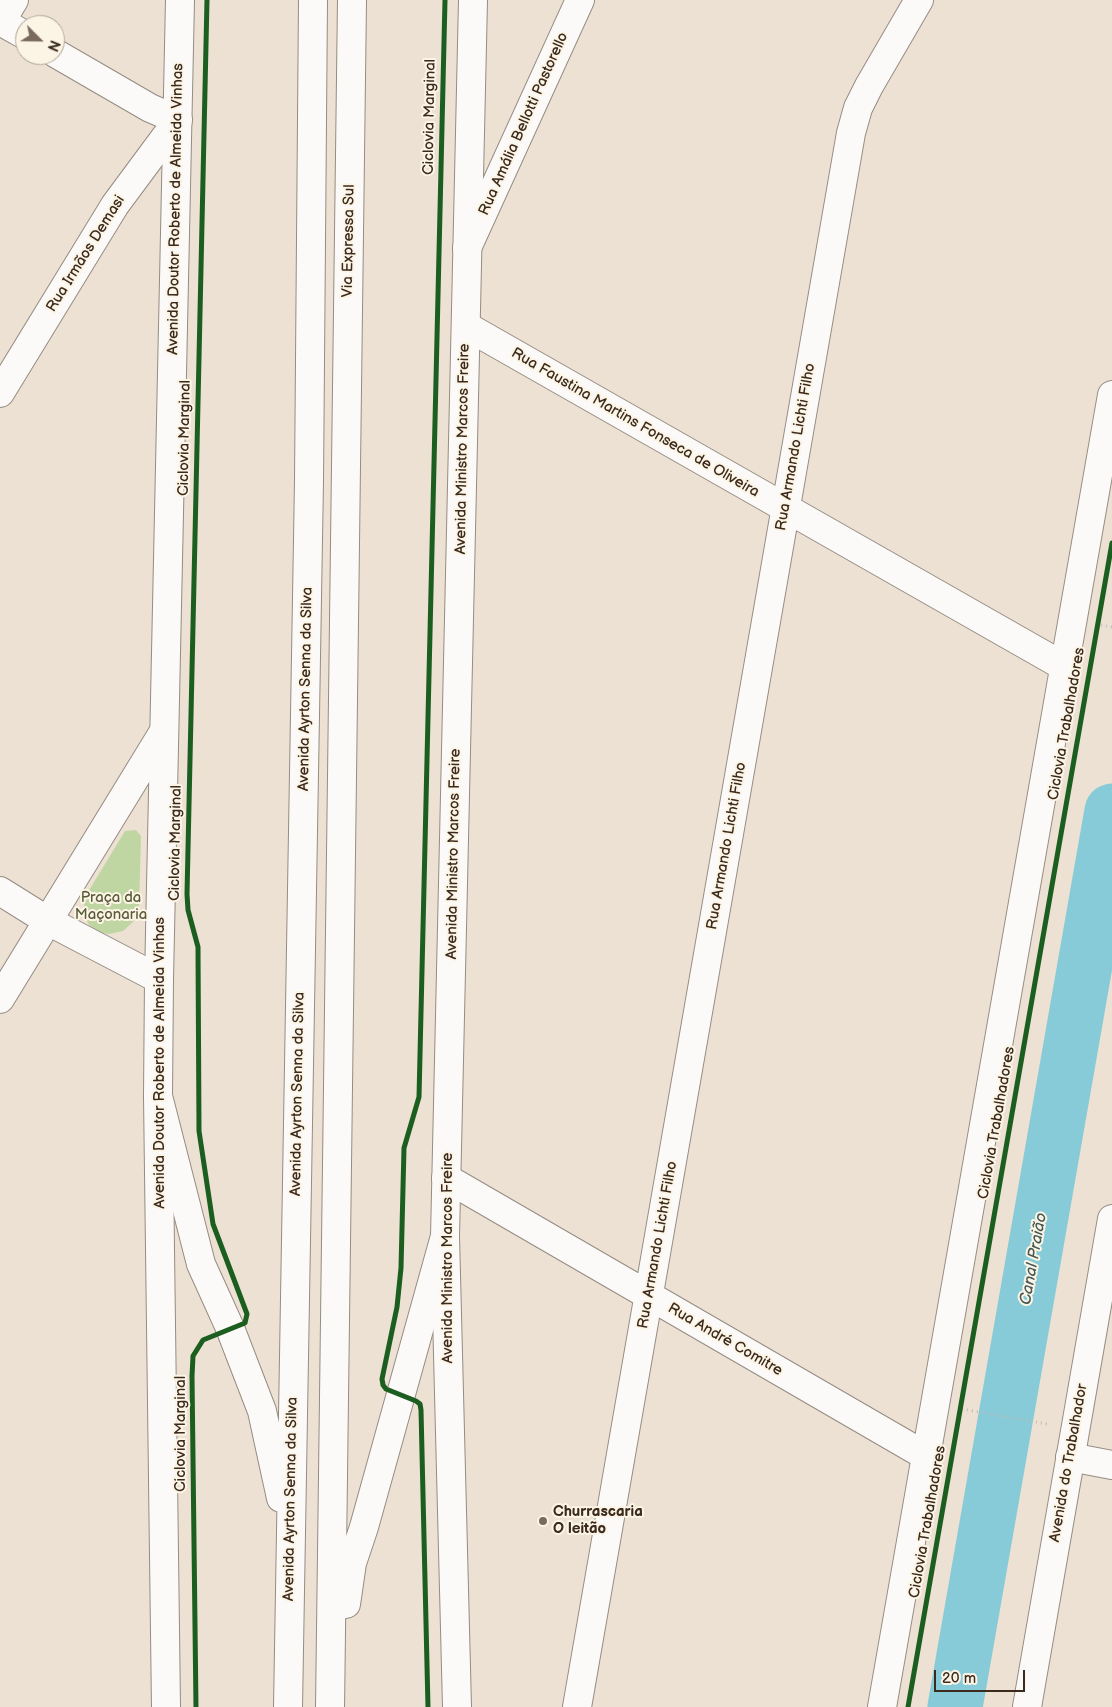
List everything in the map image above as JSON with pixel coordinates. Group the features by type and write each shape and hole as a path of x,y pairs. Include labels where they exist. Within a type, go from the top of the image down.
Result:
{"main road":[{"name":"Avenida Doutor Roberto de Almeida Vinhas","path":"166,1707 158,1096 180,0"},
{"name":"Avenida Ayrton Senna da Silva","path":"288,1707 309,481 313,0"},
{"name":"Via Expressa Sul","path":"330,1707 352,0"},
{"name":"Avenida Ministro Marcos Freire","path":"458,1707 445,1236 473,0"},
{"name":"Rua Amália Bellotti Pastorello","path":"468,248 580,0"},
{"name":"Rua Armando Lichti Filho","path":"577,1707 851,133 858,108 869,86 919,0"},
{"path":"4,16 15,26"},
{"path":"65,59 150,108 178,120"},
{"name":"Rua Irmãos Demasi","path":"0,393 115,205 178,120"},
{"name":"Rua Faustina Martins Fonseca de Oliveira","path":"466,326 1065,667"},
{"path":"882,1707 1112,395"},
{"path":"0,999 164,731"},
{"path":"0,891 48,921 159,978"},
{"path":"158,1096 201,1264 230,1328 262,1411 290,1539"},
{"name":"Rua André Comitre","path":"446,1178 926,1456"},
{"name":"Avenida do Trabalhador","path":"1027,1707 1112,1219"},
{"path":"330,1707 352,1563 364,1527 445,1236"},
{"path":"1070,1457 1112,1465"}],"path":[{"path":"958,1418 962,1399"},
{"path":"978,1412 1036,1422"}],"green space":[{"name":"Praça da Maçonaria","path":"136,830 141,836 139,906 133,922 123,931 109,934 99,932 89,925 85,917 84,904 88,892 125,831"}],"waterway":[{"name":"Canal Praião","path":"955,1707 1112,811"}],"cycle path":[{"name":"Ciclovia Marginal","path":"196,1707 193,1356 203,1340 245,1323 247,1314 213,1224 199,1131 198,947 188,910 187,894 207,0"},
{"name":"Ciclovia Marginal","path":"428,1707 421,1410 420,1404 416,1401 386,1389 382,1379 397,1307 401,1268 404,1148 419,1097 445,0"},
{"name":"Ciclovia Trabalhadores","path":"908,1707 1112,543"}],"place":[{"name":"Churrascaria O leitão","path":"543,1521"}]}
